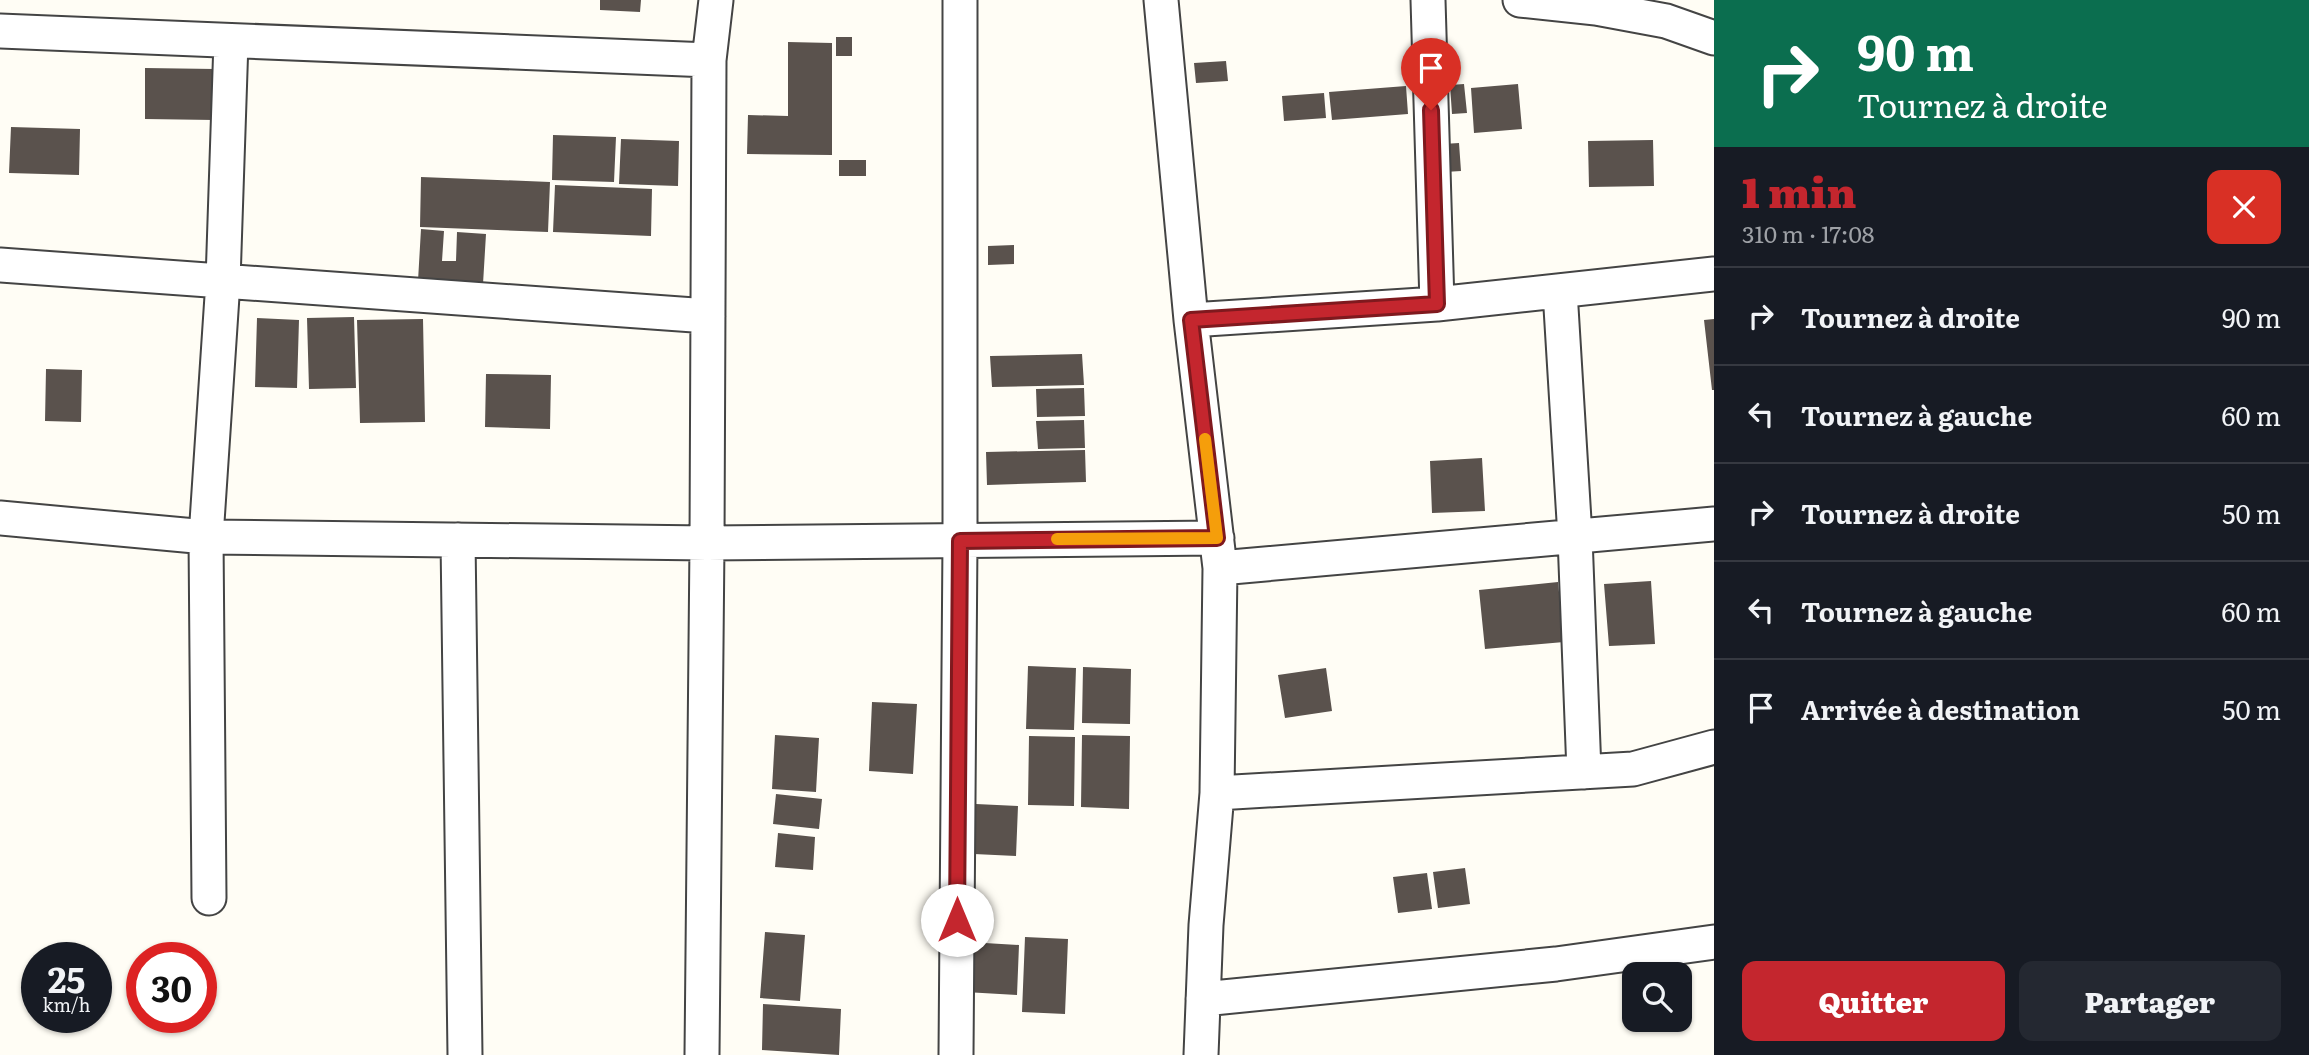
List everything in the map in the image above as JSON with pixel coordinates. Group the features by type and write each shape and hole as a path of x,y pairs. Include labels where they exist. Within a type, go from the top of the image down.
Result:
{"street":[{"path":"702,1055 709,60 716,0"},
{"path":"956,1055 960,0"},
{"path":"1161,0 1191,320 1218,553 1217,793 1206,925 1201,1055"},
{"path":"1428,0 1437,304"},
{"path":"1520,0 1595,8 1666,21 1714,38"},
{"path":"0,32 709,60"},
{"path":"209,898 206,537 223,281 231,41"},
{"path":"0,265 708,316"},
{"path":"1191,320 1437,304 1714,274"},
{"path":"1560,291 1575,537 1584,772"},
{"path":"0,518 206,537 707,543 960,541 1218,553 1575,537 1714,524"},
{"path":"458,540 465,1055"},
{"path":"1217,793 1633,769 1714,747"},
{"path":"1203,999 1556,964 1714,942"}],"building":[{"path":"600,0 641,0 640,12 600,10"},
{"path":"836,37 852,37 852,56 836,56"},
{"path":"788,42 832,43 832,155 747,154 748,115 788,116"},
{"path":"1226,61 1228,81 1196,83 1194,63"},
{"path":"145,68 215,69 214,120 145,119"},
{"path":"1464,84 1467,113 1452,114 1450,85"},
{"path":"1518,84 1522,129 1474,133 1471,88"},
{"path":"1406,86 1408,114 1332,120 1329,92"},
{"path":"1324,93 1326,118 1284,121 1282,96"},
{"path":"11,127 80,129 79,175 9,173"},
{"path":"553,135 616,137 614,182 552,180"},
{"path":"621,139 679,141 678,186 619,184"},
{"path":"1653,140 1654,186 1589,187 1588,141"},
{"path":"1459,143 1461,171 1445,172 1443,144"},
{"path":"839,160 866,160 866,176 839,176"},
{"path":"421,177 550,182 548,232 420,227"},
{"path":"555,185 652,189 651,236 553,232"},
{"path":"421,229 444,231 442,261 456,261 457,232 486,234 483,284 418,281"},
{"path":"1014,245 1014,264 988,265 988,246"},
{"path":"354,317 356,388 309,389 307,318"},
{"path":"257,318 299,320 297,388 255,387"},
{"path":"423,319 425,422 360,423 357,320"},
{"path":"1714,319 1714,390 1712,390 1704,320"},
{"path":"1082,354 1084,385 992,387 990,356"},
{"path":"46,369 82,370 81,422 45,421"},
{"path":"486,374 551,375 550,429 485,427"},
{"path":"1084,388 1085,416 1037,417 1036,389"},
{"path":"1084,420 1085,448 1038,449 1036,421"},
{"path":"1085,450 1086,482 987,485 986,452"},
{"path":"1482,458 1485,511 1432,513 1430,461"},
{"path":"1651,581 1655,644 1609,646 1604,584"},
{"path":"1558,582 1564,642 1485,649 1479,590"},
{"path":"1028,666 1076,668 1074,730 1026,729"},
{"path":"1083,667 1131,669 1130,724 1082,723"},
{"path":"1326,668 1332,711 1285,718 1278,675"},
{"path":"872,702 917,704 913,774 869,771"},
{"path":"775,735 819,738 816,792 772,789"},
{"path":"1082,735 1130,736 1129,809 1081,807"},
{"path":"1029,736 1075,737 1074,806 1028,805"},
{"path":"776,794 822,799 819,829 773,824"},
{"path":"976,804 1018,806 1016,856 974,854"},
{"path":"778,833 815,837 813,870 775,867"},
{"path":"1465,868 1470,904 1438,908 1433,872"},
{"path":"1427,873 1432,909 1398,913 1393,877"},
{"path":"765,932 805,935 800,1001 760,998"},
{"path":"1025,937 1068,939 1065,1014 1022,1012"},
{"path":"968,942 1019,945 1017,995 965,992"},
{"path":"763,1004 841,1009 839,1055 762,1050"}],"slow traffic":[{"path":"1057,539 1217,538 1205,439"}],"route":[{"path":"957,920 960,541 1217,538 1191,320 1437,304 1431,110"}]}
